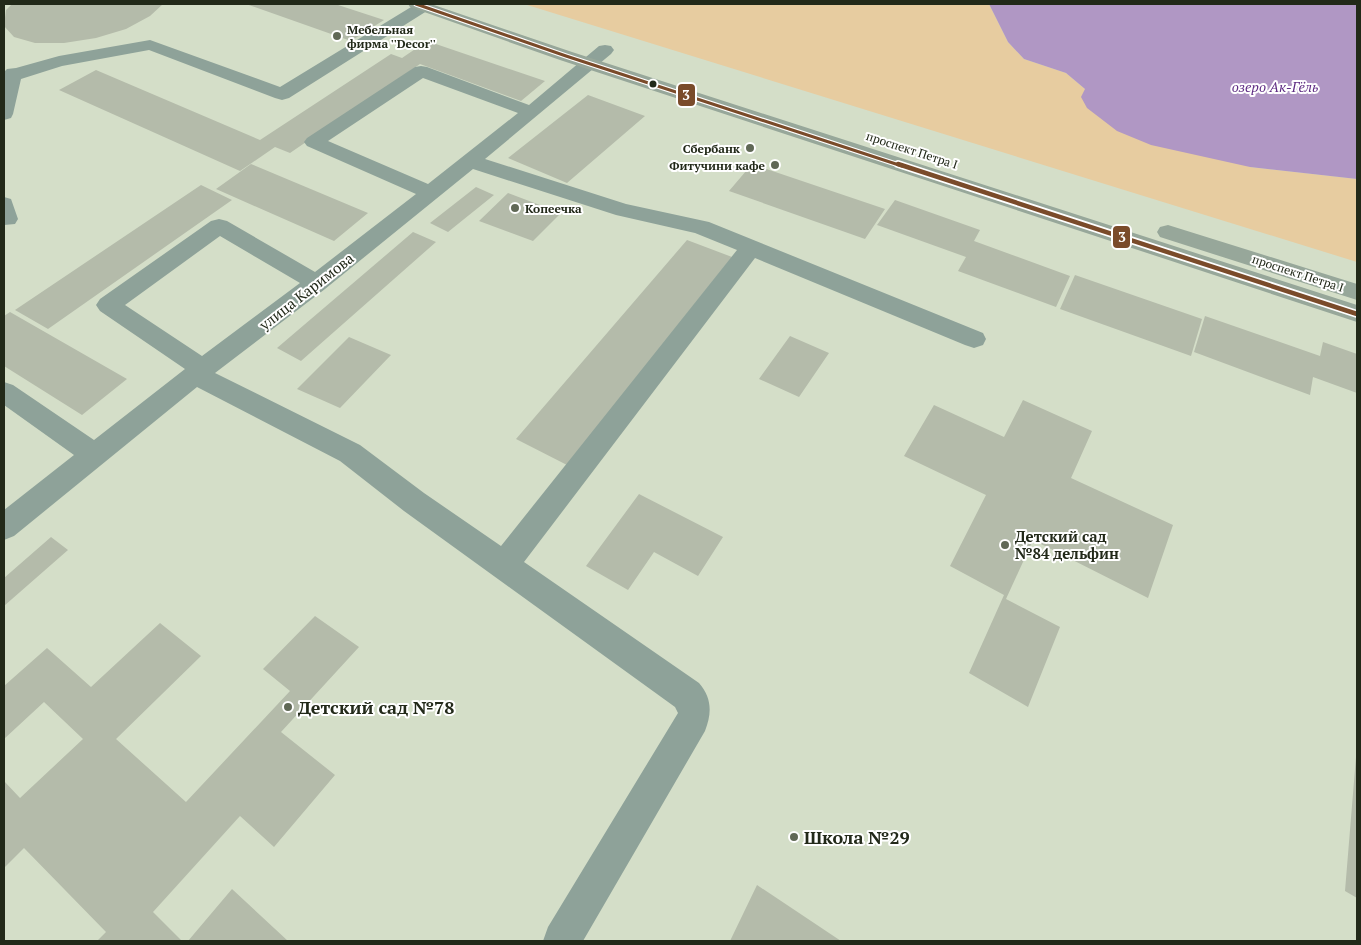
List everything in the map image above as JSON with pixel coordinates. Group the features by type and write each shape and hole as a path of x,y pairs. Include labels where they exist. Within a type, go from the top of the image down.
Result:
{"main road":[{"name":"проспект Петра I","path":"468,4 597,57 908,166 1357,314"},
{"name":"проспект Петра I","path":"420,5 1038,190"},
{"name":"проспект Петра I","path":"1151,226 1357,292"}],"street":[{"path":"4,114 7,73 59,61 150,45 282,94 420,5"},
{"name":"улица Каримова","path":"4,527 93,454 318,283 532,112 597,57"},
{"path":"431,192 314,142 421,71 532,112"},
{"path":"470,161 623,210 701,227 974,339"},
{"path":"318,283 219,226 108,305 199,372 350,454 688,694 693,701 695,710 693,719 562,941"},
{"path":"504,565 751,248"},
{"path":"4,392 93,454"}],"shaded area":[{"path":"524,4 989,4 1008,42 1024,59 1066,73 1085,89 1250,167 1357,179 1357,262"}],"water":[{"name":"озеро Ак-Гёль","path":"989,4 1357,4 1357,179 1250,167 1151,145 1117,131 1087,108 1081,97 1085,89 1066,73 1024,59 1008,42"}],"building":[{"path":"12,4 163,4 150,16 126,29 96,38 64,43 35,43 14,37 4,26 6,10"},
{"path":"246,4 335,4 384,20 351,41"},
{"path":"427,41 545,81 521,101 420,64 290,153 275,147 240,171 59,90 96,70 260,140 391,54 402,58"},
{"path":"588,95 645,116 567,183 508,158"},
{"path":"251,164 368,213 334,241 216,189"},
{"path":"752,164 885,209 865,239 729,191"},
{"path":"201,185 232,200 48,329 15,310"},
{"path":"476,187 494,195 448,232 430,223"},
{"path":"508,193 561,213 533,241 479,221"},
{"path":"895,200 980,230 974,241 1070,276 1056,307 958,271 966,257 877,225"},
{"path":"413,232 436,242 301,361 277,348"},
{"path":"687,240 732,257 567,465 516,439"},
{"path":"1075,275 1202,319 1191,356 1060,309"},
{"path":"10,312 127,379 82,415 4,366 4,316"},
{"path":"1205,316 1320,356 1323,342 1357,354 1357,393 1313,377 1310,395 1194,352"},
{"path":"790,336 829,353 799,397 759,379"},
{"path":"349,337 391,355 340,408 297,389"},
{"path":"1023,400 1092,431 1071,478 1173,525 1148,598 1033,540 1006,599 1060,627 1028,707 969,673 1004,595 950,566 986,495 904,456 934,405 1004,437"},
{"path":"639,494 723,537 698,576 654,552 628,590 586,566"},
{"path":"51,537 68,550 4,606 4,578"},
{"path":"315,616 359,647 281,732 335,775 274,847 240,816 153,912 182,941 97,941 106,932 24,848 4,868 4,781 20,798 83,739 44,702 4,739 4,686 47,648 91,687 160,623 201,656 116,739 186,802 290,691 263,669"},
{"path":"1357,757 1357,898 1345,891"},
{"path":"757,885 841,941 730,941"},
{"path":"232,889 288,941 188,941"}],"transit line":[{"name":"3","path":"416,4 566,56 1357,314"}],"place":[{"name":"Мебельная фирма ''Decor''","path":"337,36"},
{"name":"Сбербанк","path":"750,148"},
{"name":"Фитучини кафе","path":"775,165"},
{"name":"Копеечка","path":"515,208"},
{"name":"Детский сад №84 дельфин","path":"1005,545"},
{"name":"Детский сад №78","path":"288,707"},
{"name":"Школа №29","path":"794,837"}]}
